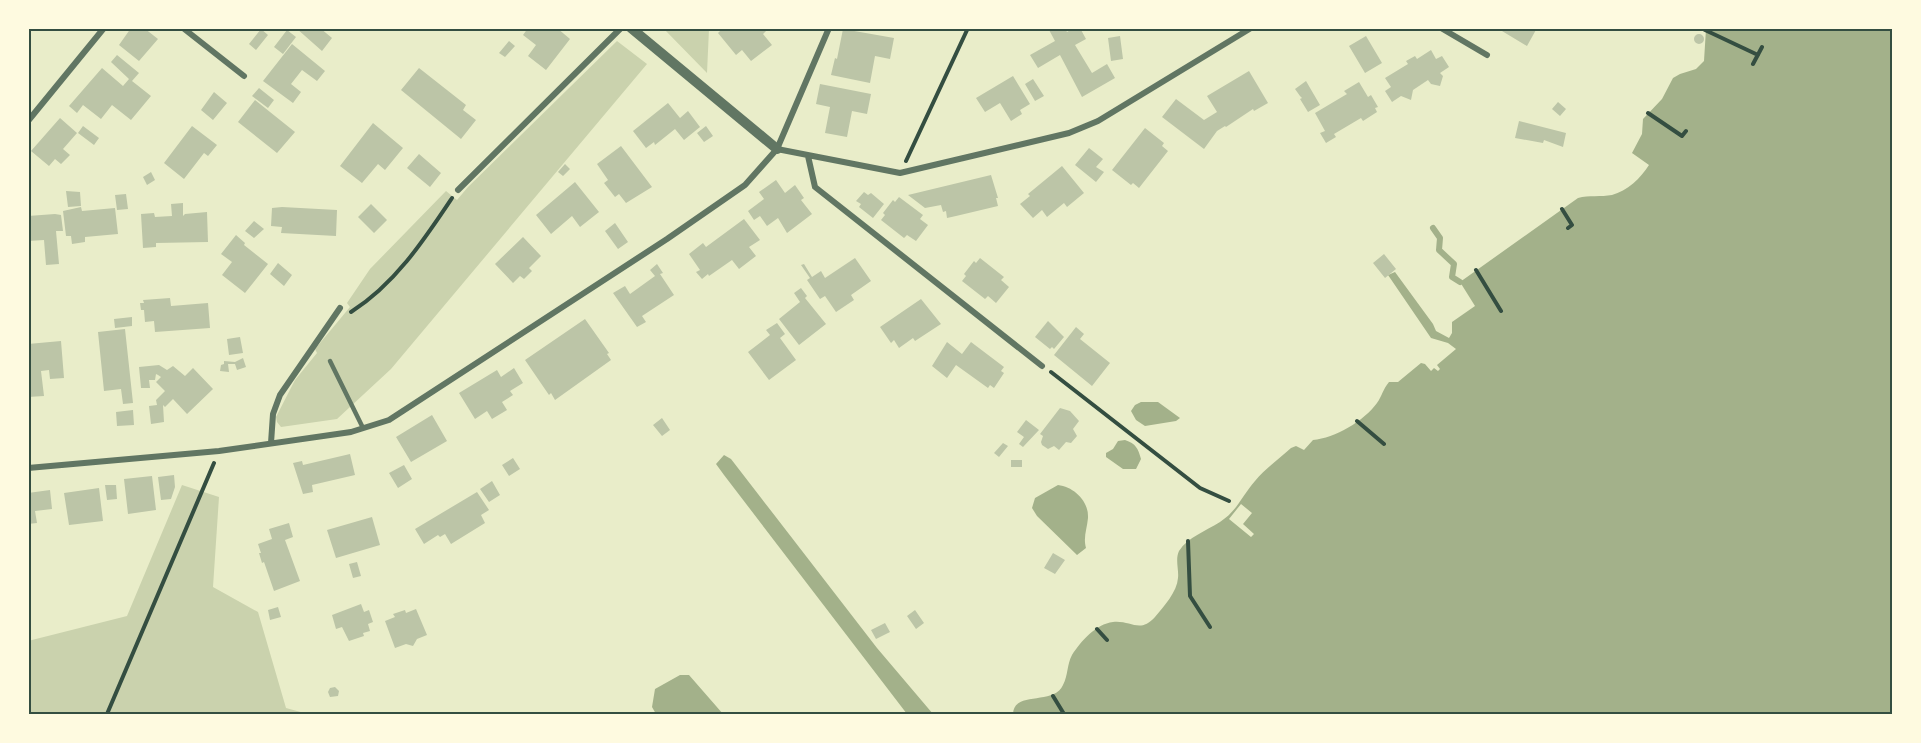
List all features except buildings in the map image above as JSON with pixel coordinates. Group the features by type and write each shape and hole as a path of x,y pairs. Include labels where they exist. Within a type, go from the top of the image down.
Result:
{"street":[{"path":"28,121 104,28"},
{"path":"183,28 244,76"},
{"path":"458,190 621,28"},
{"path":"28,468 219,451 351,432 389,420 667,239 745,185 777,148 829,28"},
{"path":"635,30 777,148 808,156 900,172 1069,133 1098,121 1251,28"},
{"path":"1441,28 1487,55"},
{"path":"808,156 815,187 1042,366"},
{"path":"271,443 273,414 280,395 340,308"}],"lane":[{"path":"330,361 363,428"}],"path":[{"path":"900,172 968,28"},
{"path":"1705,30 1758,55"},
{"path":"1753,64 1762,47"},
{"path":"1648,113 1682,136 1686,131"},
{"path":"327,327 366,303 391,281 458,190"},
{"path":"1562,209 1572,225 1568,228"},
{"path":"1476,270 1501,311"},
{"path":"1042,366 1200,488 1229,501"},
{"path":"1357,421 1384,444"},
{"path":"107,714 219,451"},
{"path":"1188,541 1190,596 1210,627"},
{"path":"1097,629 1107,640"},
{"path":"1053,696 1064,714"}],"shaded area":[{"path":"664,29 709,29 707,73"},
{"path":"1706,29 1892,29 1892,714 1013,714 1020,702 1052,695 1058,691 1065,681 1072,655 1084,639 1095,630 1113,622 1140,626 1150,622 1170,599 1175,588 1178,578 1178,554 1183,546 1226,517 1259,477 1291,448 1296,446 1304,450 1313,440 1330,436 1357,422 1377,403 1389,382 1398,382 1421,363 1431,371 1434,368 1438,371 1440,369 1437,365 1456,349 1448,343 1431,338 1388,275 1395,272 1436,331 1449,338 1452,333 1452,322 1475,306 1460,282 1578,198 1612,195 1638,179 1649,165 1632,153 1642,134 1643,119 1662,99 1673,78 1696,69 1704,61"},
{"path":"617,41 647,64 391,369 337,419 281,427 276,417 295,380 317,353 315,349 350,307 347,303 370,269 446,191 457,200"},
{"path":"1141,402 1158,402 1180,418 1176,421 1145,426 1136,420 1131,411"},
{"path":"1125,440 1134,445 1139,452 1141,459 1136,469 1123,469 1106,457 1106,453 1113,449 1118,441"},
{"path":"724,455 731,459 877,648 933,714 907,714 716,464"},
{"path":"182,485 219,497 213,587 258,612 286,708 308,714 29,714 28,641 127,616"},
{"path":"1058,485 1075,492 1083,501 1088,512 1086,548 1077,555 1037,516 1032,508 1035,498"},
{"path":"680,675 689,675 723,714 656,714 652,707 655,689"}],"pier":[{"path":"1241,504 1252,513 1243,524 1254,534 1251,537 1229,519"}],"waterway":[{"path":"1433,228 1440,238 1439,250 1454,264 1452,277 1460,282"}]}
